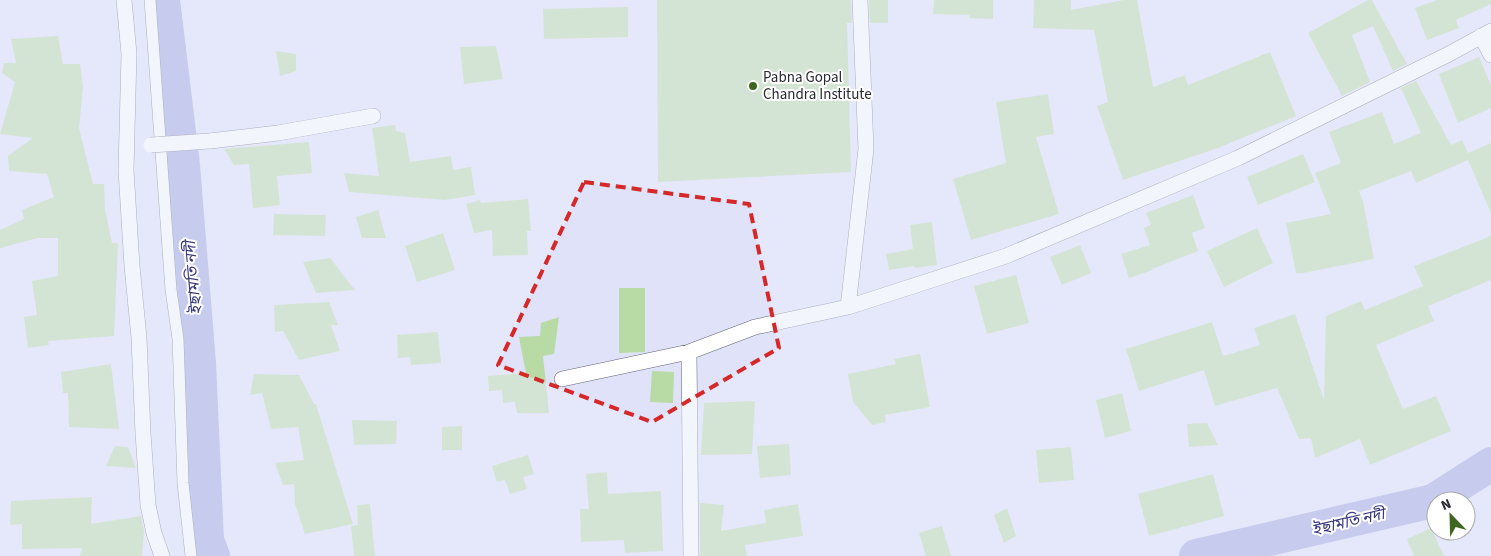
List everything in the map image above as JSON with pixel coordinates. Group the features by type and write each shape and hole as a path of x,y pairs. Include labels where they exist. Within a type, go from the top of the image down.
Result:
{"street":[{"path":"124,0 129,54 126,170 139,338 143,433 148,505 154,533 162,556"},
{"path":"150,0 171,290 178,340 183,483 191,556"},
{"path":"848,307 866,149 860,0"},
{"path":"562,379 690,352 755,327 848,307 1006,256 1247,154 1486,34 1491,55"},
{"path":"127,146 210,141 278,133 373,116"},
{"path":"690,352 691,556"}],"highlighted area":[{"path":"584,182 749,204 779,348 652,422 498,365"}],"shaded area":[{"path":"0,0 1491,0 1491,556 0,556"}],"building":[{"name":"Pabna Gopal Chandra Institute","path":"657,0 851,0 852,23 847,23 851,172 658,182"},
{"path":"869,0 888,0 888,23 870,23"},
{"path":"934,0 993,0 993,19 969,18 969,15 933,14"},
{"path":"1034,0 1071,0 1071,10 1124,0 1137,0 1153,87 1185,75 1188,85 1270,52 1296,116 1218,148 1123,180 1097,106 1108,102 1094,30 1033,28"},
{"path":"1368,0 1372,0 1407,64 1393,71 1373,26 1352,35 1370,82 1342,96 1308,33"},
{"path":"1437,0 1491,0 1491,4 1456,20 1459,28 1427,40 1415,8"},
{"path":"628,7 628,37 544,39 543,9"},
{"path":"58,36 63,64 80,64 83,87 79,128 93,184 104,184 105,209 112,243 118,243 114,336 48,341 49,345 28,348 24,317 37,315 32,281 58,276 58,238 38,238 0,248 0,230 24,219 22,210 54,197 47,174 9,171 8,156 33,138 0,134 15,82 2,73 4,63 16,63 11,39"},
{"path":"496,46 503,79 464,84 460,47"},
{"path":"276,51 296,54 296,71 280,76"},
{"path":"1479,57 1491,85 1491,108 1458,123 1439,74"},
{"path":"1416,81 1451,145 1462,140 1468,153 1491,143 1491,213 1468,160 1416,183 1411,171 1359,191 1363,201 1374,259 1296,273 1286,223 1331,214 1315,173 1341,163 1329,132 1382,112 1394,144 1421,133 1401,88"},
{"path":"1048,94 1054,134 1036,137 1059,214 971,240 953,179 1006,163 996,102"},
{"path":"395,125 396,131 405,133 410,162 451,156 453,170 471,167 475,195 445,200 349,192 344,173 379,176 372,128"},
{"path":"309,142 312,173 277,176 280,205 253,208 249,164 234,165 224,149"},
{"path":"1303,154 1315,182 1258,205 1247,177"},
{"path":"1193,195 1205,228 1192,233 1198,251 1129,278 1121,254 1150,245 1144,228 1151,225 1146,213"},
{"path":"528,199 531,231 527,231 528,255 493,256 492,230 474,233 466,204 480,200 481,203"},
{"path":"378,210 386,238 362,238 356,217"},
{"path":"274,214 326,215 325,236 273,235"},
{"path":"932,222 937,265 889,270 886,254 913,249 910,225"},
{"path":"1257,228 1273,263 1224,287 1207,251"},
{"path":"443,233 455,270 417,282 405,246"},
{"path":"1491,236 1491,280 1428,306 1434,321 1376,345 1403,409 1436,396 1451,431 1370,465 1360,439 1315,458 1311,438 1299,439 1277,388 1215,406 1204,370 1139,391 1126,349 1212,322 1223,356 1260,345 1254,328 1295,314 1324,400 1326,316 1361,301 1365,310 1423,286 1414,266"},
{"path":"1080,245 1091,273 1062,285 1050,257"},
{"path":"330,258 355,290 316,293 303,262"},
{"path":"1016,275 1029,323 987,334 974,286"},
{"path":"619,288 645,288 645,352 619,353"},
{"path":"329,302 338,325 331,325 340,351 299,360 283,331 275,332 274,305"},
{"path":"559,317 554,354 543,356 549,413 517,413 515,402 503,403 502,390 489,391 488,376 526,373 519,337 540,336 541,323"},
{"path":"438,332 441,363 411,365 410,357 398,358 397,335"},
{"path":"920,354 930,407 885,415 886,422 872,425 853,402 848,374 896,364 894,359"},
{"path":"111,364 119,429 69,427 68,393 63,393 61,372"},
{"path":"652,371 674,372 673,403 650,402"},
{"path":"254,374 299,375 314,404 316,404 353,524 305,534 295,504 294,484 283,485 275,463 304,460 298,427 271,429 262,393 250,395"},
{"path":"1122,393 1131,431 1105,438 1096,400"},
{"path":"755,401 752,454 701,455 704,403"},
{"path":"352,420 397,421 396,444 354,445"},
{"path":"1207,423 1218,445 1189,447 1187,424"},
{"path":"462,426 462,450 442,450 442,427"},
{"path":"789,444 791,475 760,478 757,446"},
{"path":"115,446 128,447 136,468 106,466"},
{"path":"1071,447 1074,480 1039,483 1036,450"},
{"path":"528,455 534,474 523,477 527,489 510,494 505,480 497,482 492,466"},
{"path":"607,472 608,494 661,491 663,551 625,553 624,540 581,542 580,509 589,509 586,474"},
{"path":"1213,474 1224,516 1149,536 1138,494"},
{"path":"92,497 91,524 141,516 144,531 142,556 80,556 82,548 22,549 22,524 10,525 11,501"},
{"path":"700,503 724,505 721,531 766,523 764,510 798,504 803,536 745,545 747,556 700,556"},
{"path":"370,504 375,556 354,556 351,526 358,525 357,505"},
{"path":"1007,508 1016,536 1004,543 994,515"},
{"path":"942,526 951,556 926,556 919,533"},
{"path":"1426,530 1426,541 1437,541 1444,556 1414,556 1407,539"}],"waterway":[{"name":"ইছামতি নদী","path":"163,0 183,165 199,363 207,540 213,556"},
{"name":"ইছামতি নদী","path":"1196,556 1433,501 1491,464"}],"place":[{"name":"Pabna Gopal Chandra Institute","path":"753,86"}]}
